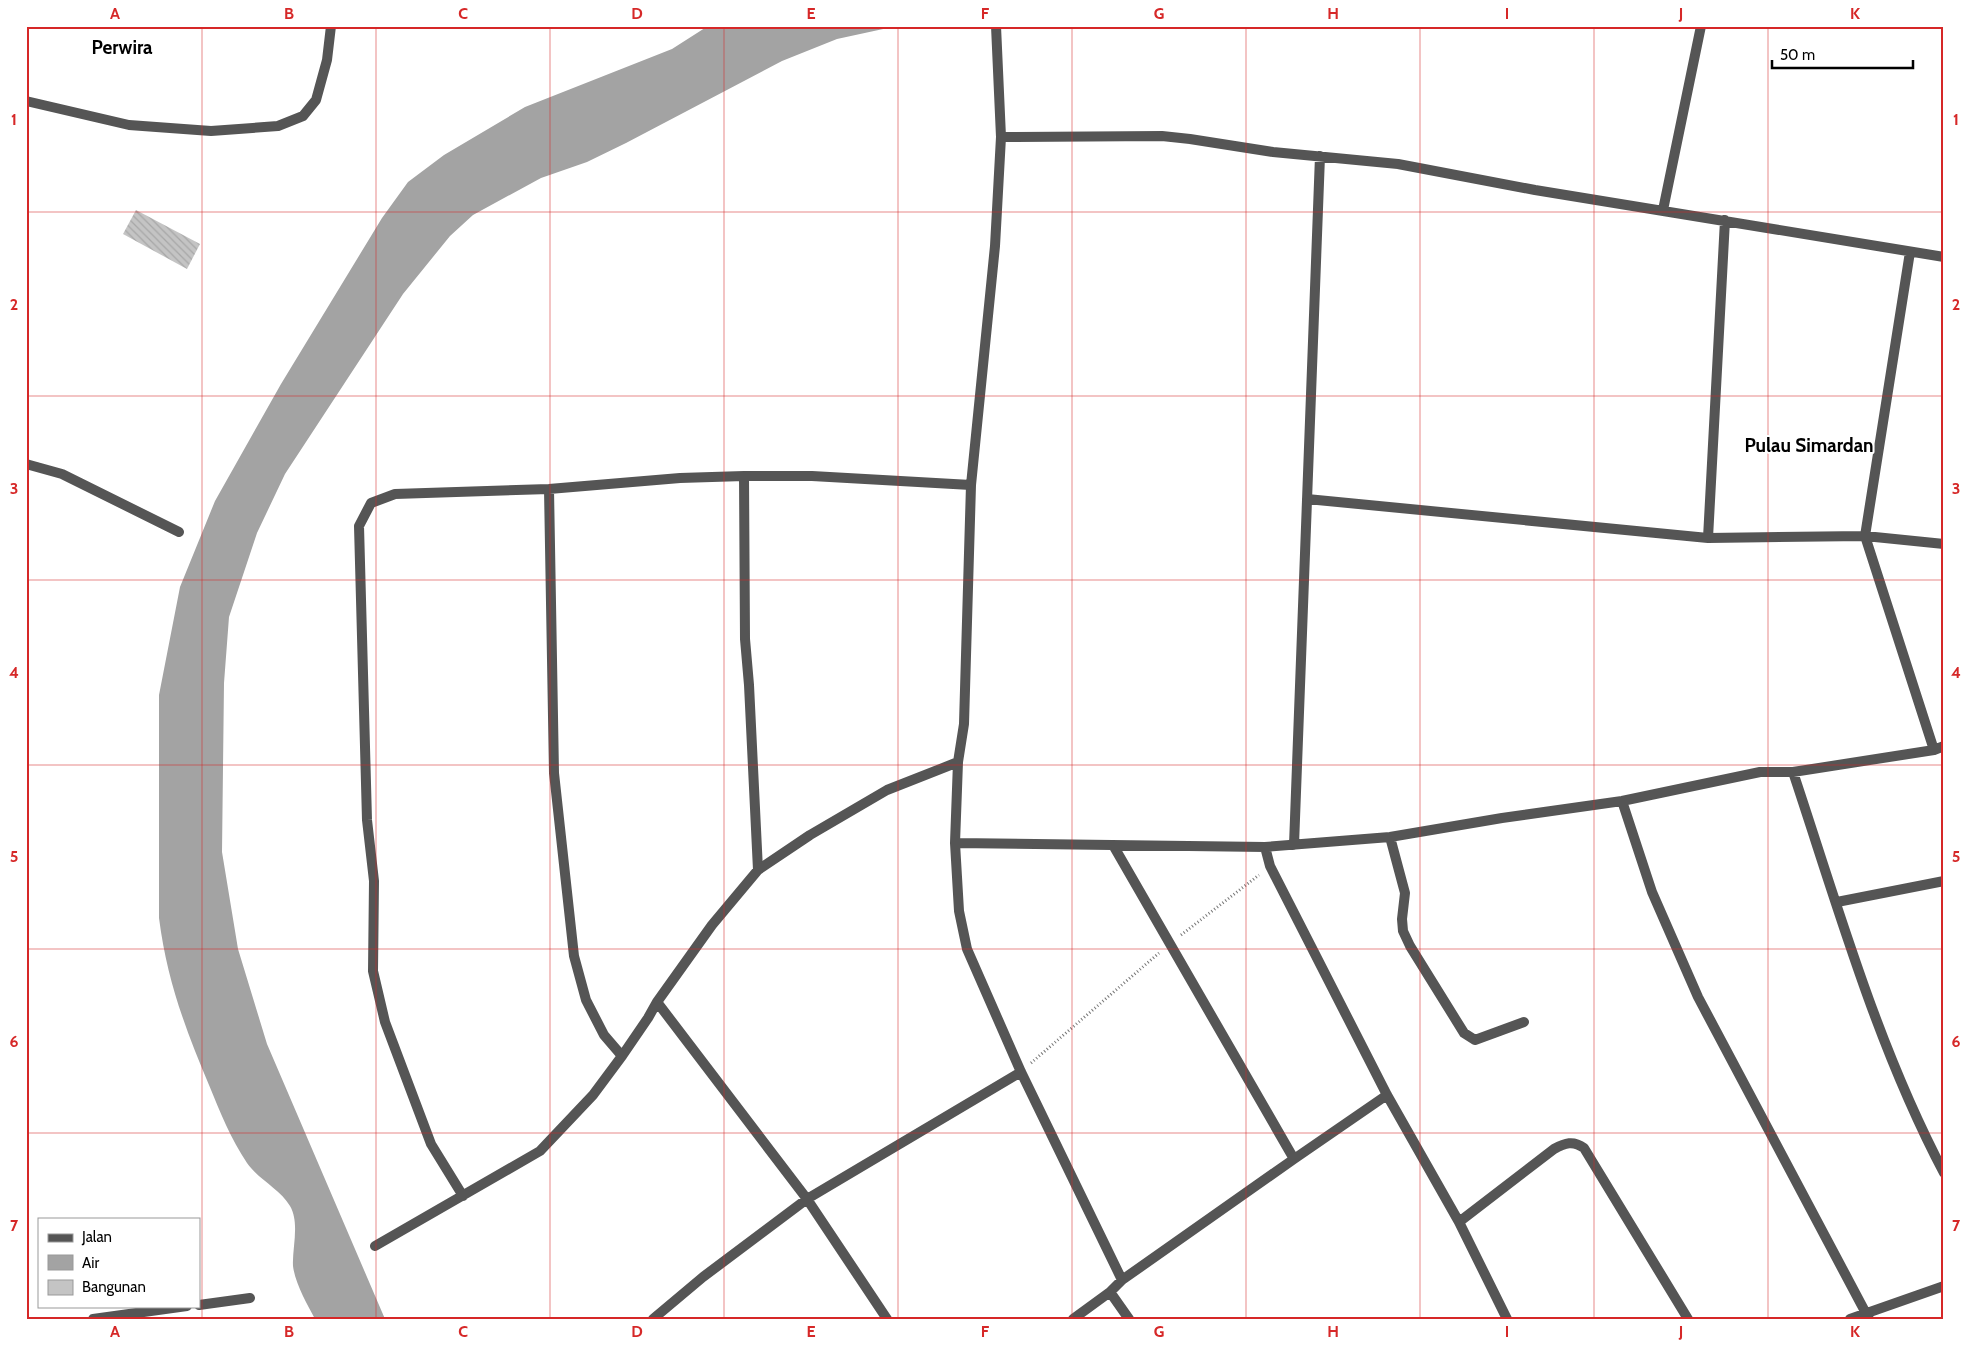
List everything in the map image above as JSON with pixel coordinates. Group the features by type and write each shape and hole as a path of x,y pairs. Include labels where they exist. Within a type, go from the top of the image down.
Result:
{"street":[{"path":"26,101 128,125 211,131 278,126 303,116 316,100 327,60 330,26"},
{"path":"996,26 1001,136 994,246 971,485 964,724 958,762 955,843 959,911 967,949 1020,1072 1122,1280"},
{"path":"1663,210 1701,26"},
{"path":"1001,136 1162,136 1273,152 1398,164 1535,190 1944,257"},
{"path":"1294,845 1320,156"},
{"path":"1708,538 1725,220"},
{"path":"955,843 1265,847 1390,837 1502,818 1622,801 1760,772 1793,772 1939,748 1866,536 1910,252"},
{"path":"26,464 62,474 179,532"},
{"path":"463,1196 431,1144 385,1022 372,971 374,881 367,820 359,526 371,503 396,494 549,489 680,478 744,476 812,476 971,485"},
{"path":"744,476 744,620 758,870"},
{"path":"549,489 554,773 574,956 586,1000 604,1034 622,1056"},
{"path":"1307,499 1708,538 1866,536 1944,544"},
{"path":"375,1246 540,1152 593,1095 712,925 758,870 810,835 887,790 958,762"},
{"path":"1793,772 1865,990 1900,1082 1944,1173"},
{"path":"1622,801 1652,892 1698,997 1868,1316"},
{"path":"1390,837 1405,893 1402,919 1403,931 1410,946 1464,1033 1475,1040 1524,1022"},
{"path":"1113,845 1294,1158"},
{"path":"1265,847 1270,866 1388,1095 1459,1222 1506,1319"},
{"path":"1837,902 1944,881"},
{"path":"657,1002 807,1199 887,1319"},
{"path":"652,1319 703,1277 807,1199 1020,1072"},
{"path":"1073,1319 1110,1292 1122,1280 1294,1158 1388,1095"},
{"path":"1459,1222 1554,1149 1572,1142 1578,1144 1584,1148 1688,1319"},
{"path":"1850,1319 1868,1316 1944,1286"},
{"path":"1110,1292 1129,1319"},
{"path":"200,1305 250,1298"},
{"path":"93,1319 173,1308"}],"path":[{"path":"1020,1072 1169,944 1270,866"}],"water":[{"path":"708,26 897,26 837,39 782,61 626,143 587,162 541,178 473,215 450,236 403,294 285,474 257,533 229,617 224,683 222,852 238,949 267,1044 385,1319 315,1319 294,1273 295,1220 293,1213 281,1194 247,1163 226,1125 200,1064 178,1003 162,941 159,918 159,695 180,587 215,501 281,384 382,218 408,182 444,155 525,107 672,49"}],"building":[{"path":"136,210 200,244 187,269 123,234"}],"district":[{"name":"Perwira","path":"122,47"},
{"name":"Pulau Simardan","path":"1809,445"}]}
